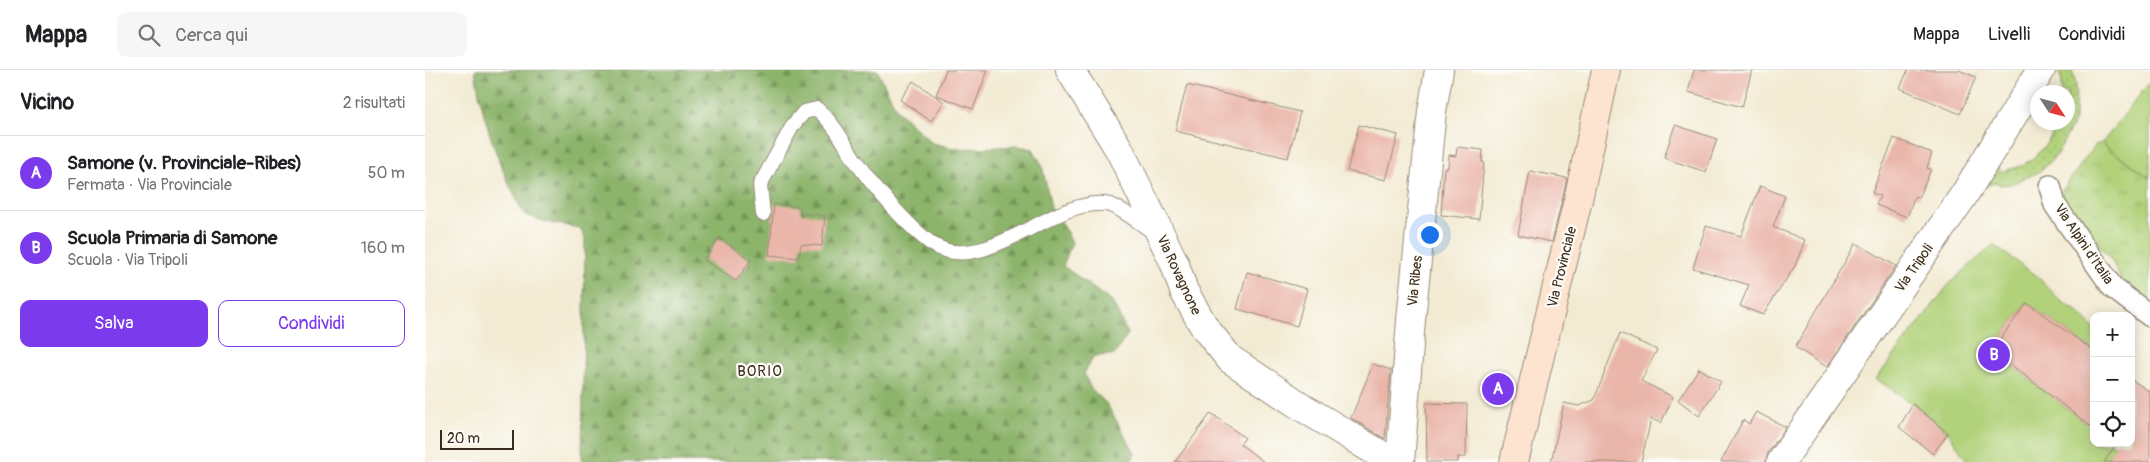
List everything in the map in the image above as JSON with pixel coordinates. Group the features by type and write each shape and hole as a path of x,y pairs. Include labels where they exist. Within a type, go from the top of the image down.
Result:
{"main road":[{"name":"Via Provinciale","path":"1514,462 1578,200 1606,70"}],"street":[{"name":"Via Rovagnone","path":"1070,70 1119,149 1174,262 1184,291 1205,328 1230,359 1302,407 1393,462"},
{"name":"Via Ribes","path":"1400,462 1432,111 1439,70"},
{"name":"Via Tripoli","path":"1781,462 1964,195 2041,70"},
{"name":"Via Alpini d'Italia","path":"2049,186 2055,205 2113,288 2150,316"}],"lane":[{"path":"763,214 760,185 793,125 804,112 817,109 827,116 862,170 902,216 932,244 951,253 977,251 1000,243 1068,209 1091,204 1109,205 1162,238"}],"green space":[{"path":"475,70 877,70 897,110 932,143 958,149 1017,146 1033,149 1042,165 1051,208 1072,242 1063,266 1112,302 1128,334 1114,355 1094,356 1084,374 1091,389 1106,403 1135,453 1131,462 582,462 585,238 580,228 545,222 524,214 507,180 493,144 482,107"},
{"path":"2054,70 2072,70 2076,85 2075,120 2075,85 2062,85 2061,74"},
{"path":"2150,82 2150,178 2102,143"},
{"path":"2055,130 2070,130 2057,155 2039,172 2011,184 2000,185 1996,182 1987,186 1979,186 1995,160 2000,172 2019,166 2034,157 2051,138"},
{"path":"2102,143 2150,178 2150,306 2124,285 2112,261 2058,196 2095,145"},
{"path":"1993,245 2036,275 2061,301 2078,312 2090,324 2090,348 2027,303 1992,350 2090,426 2090,447 2115,447 2104,462 1970,462 1938,424 1876,379 1950,283"}],"building":[{"path":"946,70 988,70 973,109 936,95"},
{"path":"1694,70 1752,70 1742,107 1688,92"},
{"path":"1908,70 1959,70 1976,77 1960,114 1900,88"},
{"path":"913,81 944,102 931,121 900,100"},
{"path":"1187,85 1300,112 1288,158 1175,131"},
{"path":"1359,125 1398,135 1386,180 1347,171"},
{"path":"1675,125 1717,139 1706,172 1664,158"},
{"path":"1894,138 1932,153 1927,168 1931,169 1919,198 1915,196 1907,217 1876,205 1880,196 1872,193"},
{"path":"1457,147 1483,150 1482,162 1484,162 1479,219 1441,215 1444,168 1448,168 1449,155 1456,156"},
{"path":"1530,171 1567,178 1552,242 1518,235"},
{"path":"1760,186 1785,196 1773,227 1805,240 1795,266 1763,315 1740,306 1749,285 1693,268 1706,226 1741,236"},
{"path":"774,204 800,207 800,213 825,216 822,246 801,244 799,258 769,255"},
{"path":"719,238 751,260 736,281 704,260"},
{"path":"1856,243 1896,266 1827,367 1795,347"},
{"path":"1247,272 1307,289 1297,326 1237,309"},
{"path":"2027,303 2090,348 2090,426 1992,350"},
{"path":"1620,333 1657,350 1641,381 1673,397 1661,423 1651,419 1641,462 1551,462 1564,403 1579,406 1594,400"},
{"path":"1373,364 1391,370 1385,439 1351,418"},
{"path":"1699,368 1721,382 1699,416 1678,400"},
{"path":"2135,382 2150,392 2150,462 2104,462 2114,447 2135,447"},
{"path":"1426,403 1467,404 1466,457 1458,457 1458,462 1427,462"},
{"path":"1913,404 1948,433 1933,454 1899,427"},
{"path":"1756,412 1786,427 1768,453 1766,462 1721,462 1743,420 1749,424"},
{"path":"1211,413 1245,438 1240,444 1264,462 1175,462"}],"place":[{"name":"Scuola Primaria di Samone","path":"1994,355"},
{"name":"Samone (v. Provinciale-Ribes)","path":"1498,389"}],"district":[{"name":"BORIO","path":"760,371"}]}
